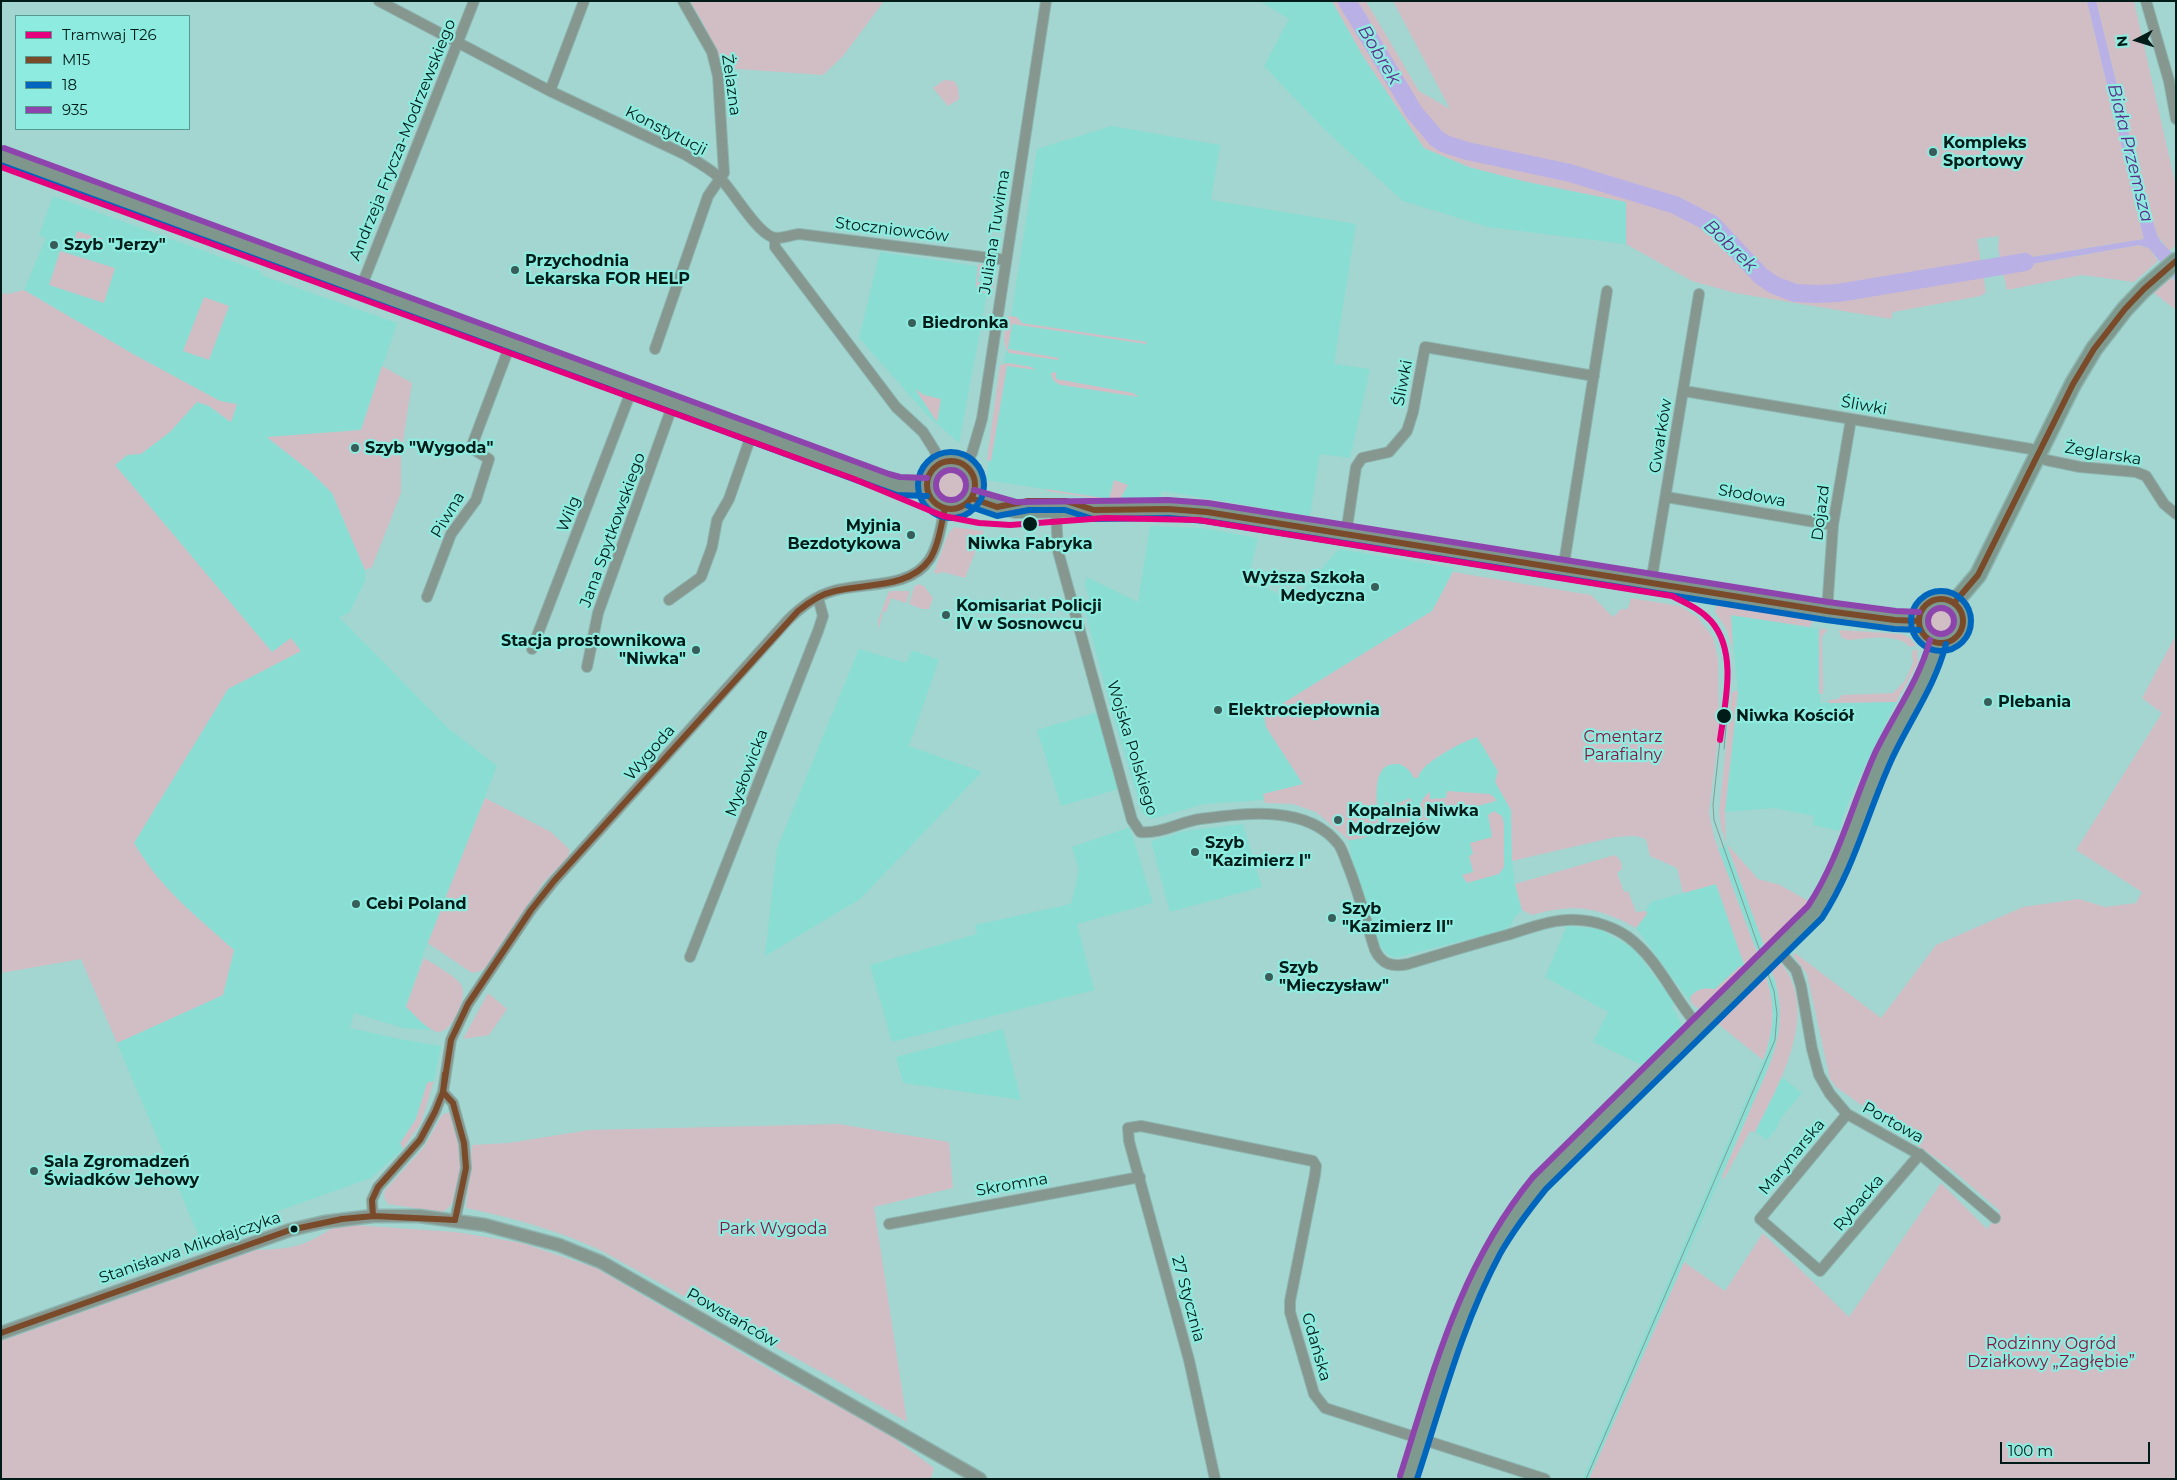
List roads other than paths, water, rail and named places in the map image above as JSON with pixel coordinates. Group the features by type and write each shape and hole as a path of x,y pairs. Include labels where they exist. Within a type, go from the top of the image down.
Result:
{"main road":[{"path":"1,156 360,290 886,482 898,486 927,486"},
{"path":"1954,604 1978,575 2073,384 2094,349 2125,309 2144,289 2176,261"},
{"path":"937,458 965,465 975,482 972,498 962,506 945,508 940,506 931,498 927,486 928,478 937,458"},
{"path":"972,498 1007,510 1193,510 1827,611 1895,620 1919,621"},
{"path":"1934,600 1948,600 1954,604 1962,615 1961,629 1951,640 1938,642 1924,635 1919,621 1923,608 1934,600"},
{"path":"1408,1479 1458,1329 1488,1262 1512,1216 1539,1183 1815,912 1838,878 1848,856 1882,759 1932,662 1938,642"}],"street":[{"name":"Konstytucji","path":"379,1 550,91 684,154 705,166 720,179 765,233 775,238 775,248 896,407 923,432 937,458"},
{"name":"Andrzeja Frycza-Modrzewskiego","path":"360,290 474,1"},
{"path":"550,91 584,1"},
{"name":"Żelazna","path":"683,1 712,52 718,76 724,154 724,173 720,179"},
{"name":"Juliana Tuwima","path":"965,465 972,453 982,419 1046,1"},
{"path":"2146,1 2169,81 2176,119"},
{"path":"655,349 708,196 720,179"},
{"name":"Stoczniowców","path":"775,238 799,234 1006,260"},
{"path":"1563,570 1607,291"},
{"name":"Gwarków","path":"1651,583 1699,294"},
{"name":"Piwna","path":"427,597 451,534 476,500 489,459 470,448 510,345"},
{"name":"Śliwki","path":"1346,534 1356,467 1362,458 1389,452 1407,431 1413,412 1426,346 1594,376"},
{"name":"Wilg","path":"532,649 632,390"},
{"name":"Śliwki","path":"1684,391 2031,449 2038,454"},
{"name":"Jana Spytkowskiego","path":"587,667 598,613 673,404"},
{"name":"Dojazd","path":"1827,611 1834,525 1851,419"},
{"path":"669,600 701,578 712,547 718,520 729,499 752,434"},
{"name":"Żeglarska","path":"2038,454 2046,460 2080,467 2136,472 2146,476 2164,504 2176,514"},
{"name":"Słodowa","path":"1666,497 1834,525"},
{"name":"Wygoda","path":"373,1216 372,1200 378,1187 420,1140 443,1092 451,1040 456,1028 472,999 542,896 788,620 800,609 818,598 845,588 901,579 920,570 933,552 945,508"},
{"name":"Wojska Polskiego","path":"1056,511 1058,551 1132,820 1140,832 1154,832 1196,820 1214,818 1263,815 1297,817 1308,820 1317,825 1340,846 1378,956 1388,965 1408,964 1553,922 1578,920 1605,926 1628,938 1644,952 1687,1014 1699,1027"},
{"name":"Mysłowicka","path":"690,958 818,631 823,616 818,598"},
{"name":"Portowa","path":"1778,950 1796,970 1819,1075 1830,1094 1847,1114 1920,1154 1995,1218"},
{"path":"443,1092 453,1102 464,1143 466,1168 455,1220"},
{"name":"Marynarska","path":"1820,1271 1760,1218 1847,1114"},
{"name":"Gdańska","path":"1128,1128 1141,1126 1313,1161 1316,1166 1315,1175 1290,1301 1290,1312 1314,1394 1325,1408 1545,1479"},
{"name":"27 Stycznia","path":"1128,1128 1129,1141 1190,1360 1215,1479"},
{"name":"Rybacka","path":"1820,1271 1920,1154"},
{"name":"Skromna","path":"890,1224 1140,1176"},
{"name":"Stanisława Mikołajczyka","path":"1,1333 272,1236 324,1222 373,1216 419,1216 455,1220"},
{"name":"Powstańców","path":"455,1220 532,1236 601,1262 980,1479"}],"water":[{"name":"Biała Przemsza","path":"2087,1 2096,1 2141,183 2157,235 2161,242 2176,257 2176,281 2149,248 2139,245 2002,269 2001,262 2144,239"}],"waterway":[{"name":"Bobrek","path":"1347,1 1414,112 1436,138 1445,144 1467,151 1570,173 1675,205 1712,224 1761,276 1774,285 1795,293 1838,293 2025,262"}],"tram line":[{"name":"T26","path":"1,167 854,479 943,516 979,523 1010,525 1105,518 1198,520 1672,596 1707,617 1719,633 1724,647 1728,678 1720,740"},
{"path":"1724,749 1727,716"},
{"path":"1586,1479 1775,1040 1777,1014 1774,991 1714,820 1713,805 1720,740"}],"place":[{"name":"Kompleks Sportowy","path":"1933,152"},
{"name":"Szyb \"Jerzy\"","path":"54,245"},
{"name":"Przychodnia Lekarska FOR HELP","path":"515,270"},
{"name":"Biedronka","path":"912,323"},
{"name":"Szyb \"Wygoda\"","path":"355,448"},
{"name":"Niwka Fabryka","path":"1030,524"},
{"name":"Myjnia Bezdotykowa","path":"911,535"},
{"name":"Wyższa Szkoła Medyczna","path":"1375,587"},
{"name":"Komisariat Policji IV w Sosnowcu","path":"946,615"},
{"name":"Stacja prostownikowa \"Niwka\"","path":"696,650"},
{"name":"Plebania","path":"1988,702"},
{"name":"Elektrociepłownia","path":"1218,710"},
{"name":"Niwka Kościół","path":"1724,716"},
{"name":"Kopalnia Niwka Modrzejów","path":"1338,820"},
{"name":"Szyb \"Kazimierz I\"","path":"1195,852"},
{"name":"Cebi Poland","path":"356,904"},
{"name":"Szyb \"Kazimierz II\"","path":"1332,918"},
{"name":"Szyb \"Mieczysław\"","path":"1269,977"},
{"name":"Sala Zgromadzeń Świadków Jehowy","path":"34,1171"}],"park label":[{"name":"Cmentarz Parafialny","path":"1623,746"},
{"name":"Park Wygoda","path":"773,1229"},
{"name":"Rodzinny Ogród Działkowy „Zagłębie”","path":"2051,1353"}]}
